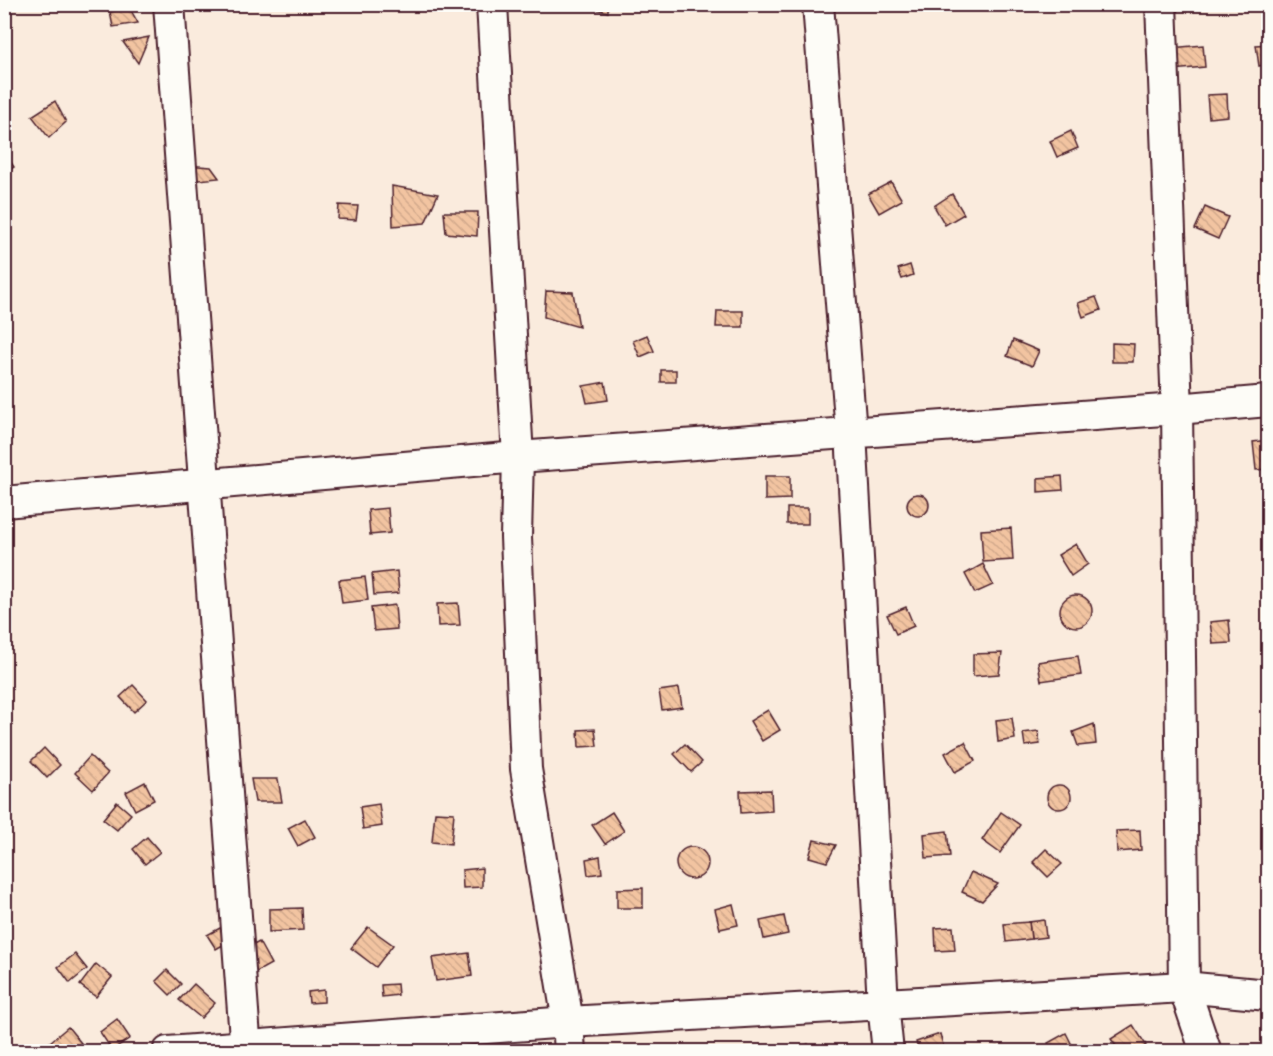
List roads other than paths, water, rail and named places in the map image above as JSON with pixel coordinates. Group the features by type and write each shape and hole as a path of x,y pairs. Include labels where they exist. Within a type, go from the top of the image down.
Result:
{"street":[{"path":"169,4 245,1049"},
{"path":"492,4 518,457 516,537 526,769 568,1022 570,1052"},
{"path":"818,4 851,433 883,1004 888,1052"},
{"path":"1161,4 1177,409 1184,987 1206,1052"},
{"path":"4,502 518,457 1269,401"},
{"path":"168,1052 245,1049 568,1022 1184,987 1269,995"}]}
